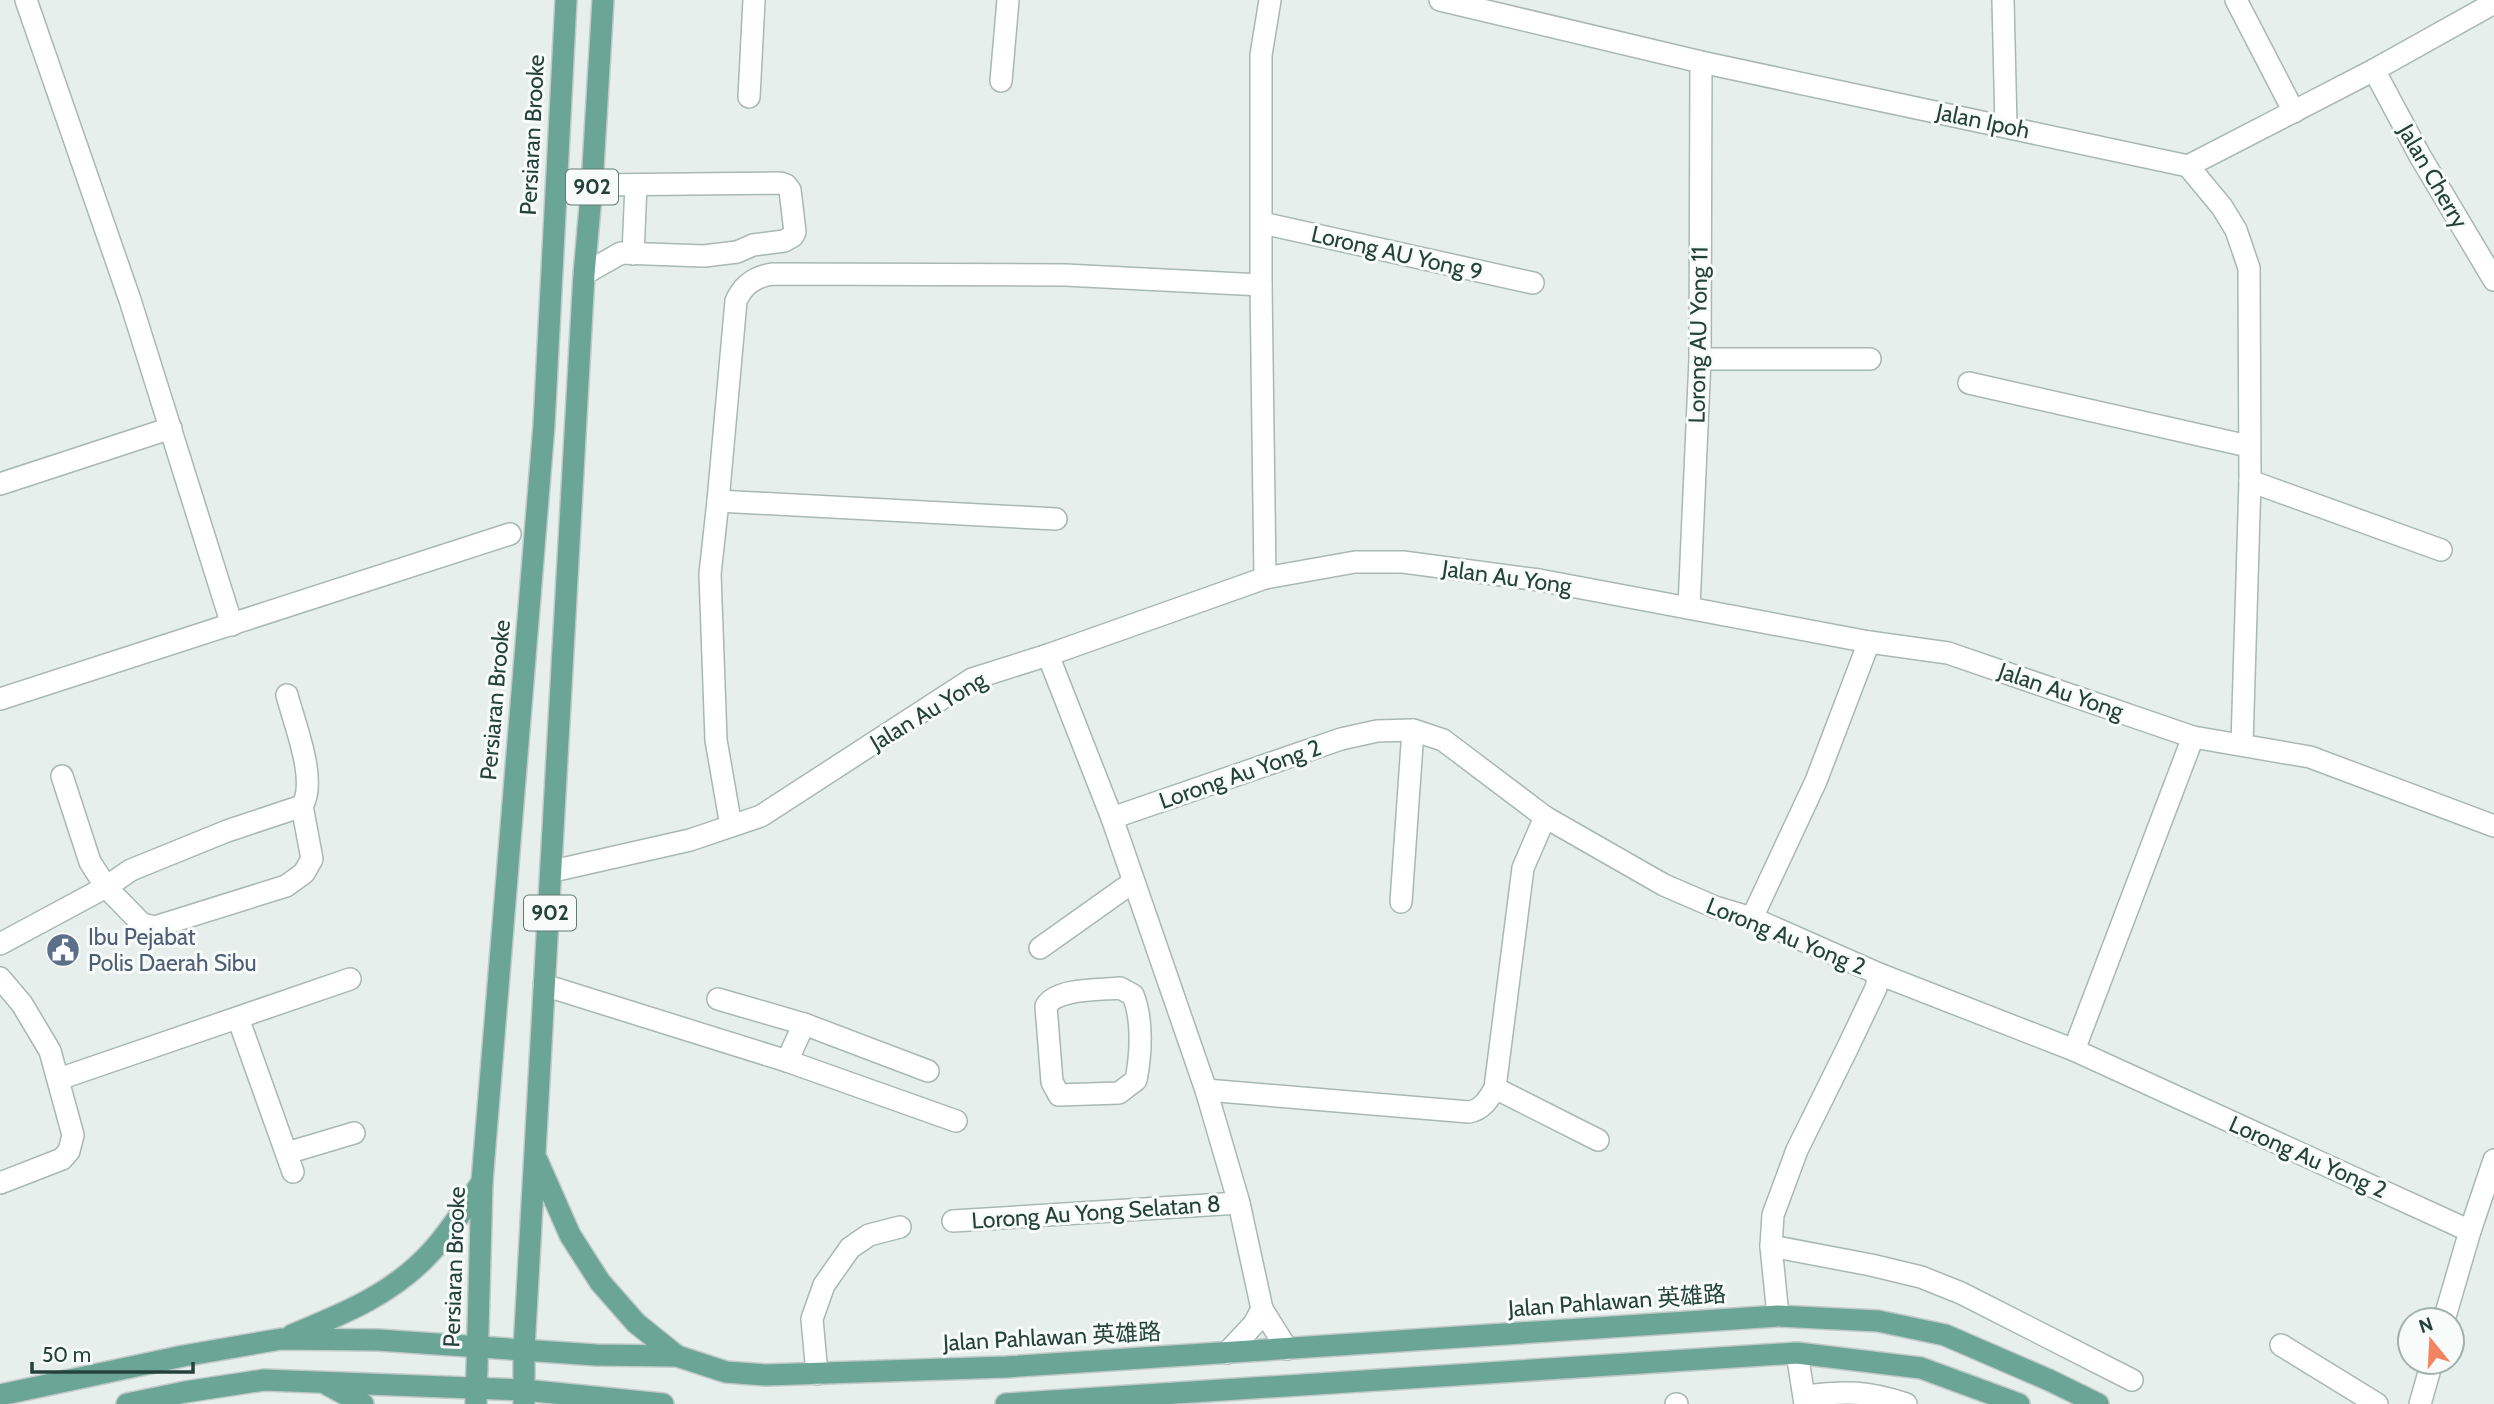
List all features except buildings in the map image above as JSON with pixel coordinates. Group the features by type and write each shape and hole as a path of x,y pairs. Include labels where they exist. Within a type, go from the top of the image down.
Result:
{"main road":[{"name":"Persiaran Brooke","path":"477,1396 482,1182 544,425 566,0"},
{"name":"902","path":"524,1397 524,1349 553,871 584,274 603,0"},
{"path":"535,1155 570,1235 600,1282 636,1323 677,1356"},
{"path":"281,1339 347,1312 389,1289 431,1252 482,1182"},
{"name":"Jalan Pahlawan 英雄路","path":"0,1395 183,1356 281,1339 379,1340 596,1355 677,1356 726,1372 766,1375 1006,1367 1778,1316 1878,1321 1945,1335 2098,1404"},
{"path":"1006,1404 1797,1353 1921,1368 2019,1404"},
{"path":"127,1404 264,1380 322,1382 477,1396 663,1404"},
{"path":"322,1382 363,1404"}],"street":[{"path":"26,0 130,300 232,625"},
{"path":"749,97 754,0"},
{"path":"1002,81 1008,0"},
{"path":"1265,578 1261,55 1270,0"},
{"name":"Jalan Ipoh","path":"1440,0 1701,62 2188,166"},
{"path":"2004,0 2006,126"},
{"path":"2236,0 2294,112"},
{"path":"2242,744 2251,378 2249,268 2236,230 2222,207 2188,166 2374,70 2492,2"},
{"name":"Lorong AU Yong 11","path":"1689,607 1700,359 1701,62"},
{"name":"Jalan Cherry","path":"2374,70 2420,156 2494,279"},
{"path":"584,274 621,253 704,256 737,252 747,247 784,241 795,232 790,190 786,185 592,185"},
{"path":"633,254 636,185"},
{"name":"Lorong AU Yong 9","path":"1262,223 1533,283"},
{"path":"737,252 750,281"},
{"path":"731,827 716,740 710,574 736,301 740,290 760,276 772,274 1065,275 1261,285"},
{"path":"1700,359 1870,359"},
{"path":"1969,383 2248,446"},
{"path":"0,484 171,428"},
{"path":"2249,481 2441,550"},
{"path":"718,501 1056,519"},
{"path":"0,699 510,534"},
{"name":"Jalan Au Yong","path":"553,871 690,840 761,816 972,679 1265,578 1355,562 1404,562 1539,580 1869,642 1948,653 2193,737 2309,757 2494,826"},
{"path":"1752,918 1816,781 1869,642"},
{"path":"1048,655 1112,818 1206,1090 1239,1203 1262,1309 1287,1349"},
{"path":"0,944 106,887 131,870 227,831 302,806 307,799 308,774 287,695"},
{"path":"1401,902 1413,730"},
{"name":"Lorong Au Yong 2","path":"1112,818 1341,739 1377,731 1413,730 1443,740 1545,817 1664,885 1715,907 1752,918 1879,974 2074,1050 2469,1231"},
{"path":"2074,1050 2193,737"},
{"path":"62,776 90,862 106,887 142,924 155,927 286,886 304,873 312,859 302,806"},
{"path":"1206,1090 1469,1112 1488,1101 1495,1088 1523,868 1545,817"},
{"path":"1040,948 1133,882"},
{"path":"1778,1316 1771,1246 1773,1215 1797,1150 1876,988 1879,974"},
{"path":"0,978 22,1004 50,1051 73,1135 69,1152 62,1160 0,1183"},
{"path":"59,1079 350,979"},
{"path":"1133,995 1139,1022 1136,1080 1119,1093 1059,1095 1052,1082 1046,1006 1050,999 1063,993 1120,988 1133,995 1169,984"},
{"path":"544,985 787,1061 956,1121"},
{"path":"718,999 804,1024 928,1071"},
{"path":"238,1018 290,1163 354,1133"},
{"path":"787,1061 804,1024"},
{"path":"1495,1088 1598,1140"},
{"path":"2448,1306 2469,1231 2494,1160"},
{"name":"Lorong Au Yong Selatan 8","path":"953,1221 1239,1203"},
{"path":"817,1374 812,1319 824,1285 850,1248 869,1235 900,1227"},
{"path":"1771,1246 1871,1265 1921,1278 1961,1293 2132,1380"},
{"path":"1227,1353 1254,1324 1262,1309"},
{"path":"2281,1345 2377,1404"},
{"path":"1797,1353 1805,1400 1832,1392 1868,1393 1906,1404"},
{"path":"2420,1404 2428,1376"}],"place":[{"name":"Ibu Pejabat Polis Daerah Sibu","path":"63,950"}]}
